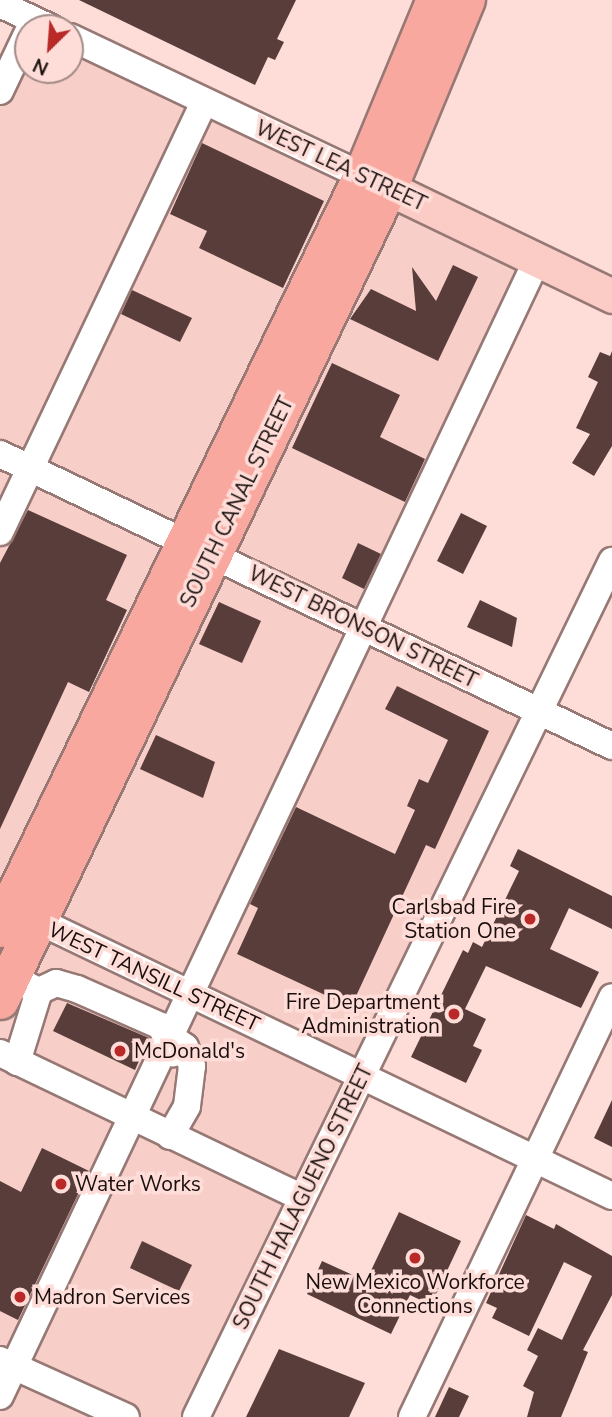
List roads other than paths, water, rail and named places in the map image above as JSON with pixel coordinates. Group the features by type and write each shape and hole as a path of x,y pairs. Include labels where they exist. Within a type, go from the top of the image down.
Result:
{"highway":[{"name":"SOUTH CANAL STREET","path":"375,182 436,0"},
{"name":"SOUTH CANAL STREET","path":"17,989 12,915 200,547 375,182 466,0"}],"main road":[{"name":"WEST LEA STREET","path":"375,182 612,296"}],"street":[{"path":"0,4 21,14"},
{"name":"WEST LEA STREET","path":"84,44 375,182"},
{"path":"0,91 14,65"},
{"path":"0,532 204,102"},
{"path":"0,1396 5,1359 151,1128 172,1038 366,631 537,260"},
{"name":"WEST BRONSON STREET","path":"0,454 200,547 366,631 612,746"},
{"name":"SOUTH HALAGUENO STREET","path":"196,1417 612,561"},
{"name":"WEST TANSILL STREET","path":"12,915 194,995 612,1196"},
{"path":"151,1128 187,1106 192,1066 185,1047 161,1026 77,989 55,984 17,989 9,1058 151,1128 302,1198"},
{"path":"412,1417 535,1159 604,1035 612,997"},
{"path":"5,1359 125,1417"}],"place":[{"name":"Carlsbad Fire Station One","path":"530,919"},
{"name":"Fire Department Administration","path":"454,1014"},
{"name":"McDonald's","path":"120,1051"},
{"name":"Water Works","path":"61,1184"},
{"name":"New Mexico Workforce Connections","path":"415,1258"},
{"name":"Madron Services","path":"20,1297"}]}
